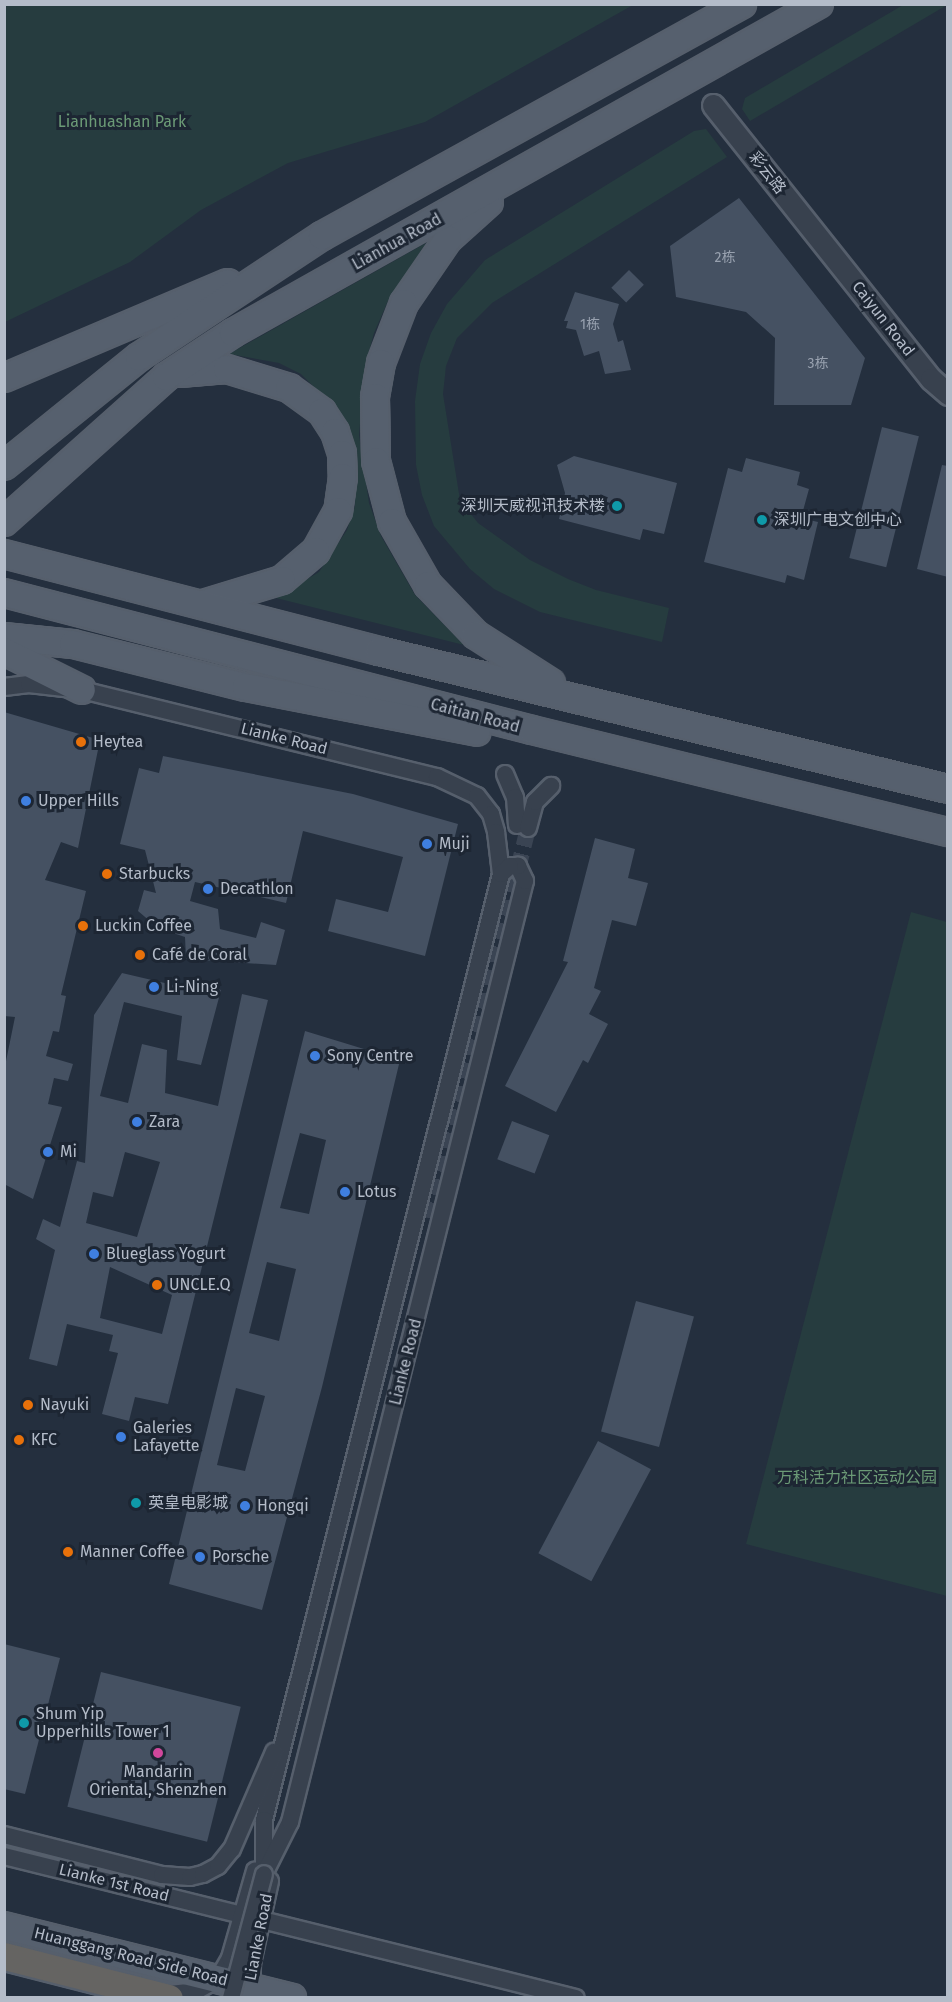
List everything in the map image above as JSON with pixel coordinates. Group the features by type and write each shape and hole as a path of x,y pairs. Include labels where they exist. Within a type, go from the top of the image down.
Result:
{"highway":[{"path":"4,1956 165,1996"}],"main road":[{"path":"4,378 204,295 322,236 742,4"},
{"name":"Lianhua Road","path":"4,522 166,377 233,333 819,4"},
{"path":"525,169 448,239 404,303 381,363 375,396 375,461 381,490 408,553 448,610 508,659 577,698"},
{"path":"4,466 139,357 322,236"},
{"path":"166,377 214,368 278,383 322,412 335,432 342,454 338,511 330,531 309,559 282,580 200,605"},
{"path":"4,554 200,605 948,789"},
{"name":"Caitian Road","path":"4,593 532,730 948,832"},
{"path":"4,637 73,644 365,712 478,732 532,730"},
{"path":"4,651 82,690"},
{"name":"Huanggang Road Side Road","path":"4,1926 237,1990 292,1998"}],"street":[{"name":"Caiyun Road","path":"713,105 931,379 948,394"},
{"name":"Lianke Road","path":"4,687 29,684 82,690 454,782 477,796 491,814 501,874 285,1730 264,1820 261,1919 237,1990"},
{"path":"505,774 515,797 523,827 535,802 551,786"},
{"name":"Lianke Road","path":"237,1990 230,1958 243,1915 290,1822 525,881 518,866 510,866 501,874"},
{"path":"4,1835 162,1875 203,1874 218,1866 232,1849 248,1806 285,1730"},
{"name":"Lianke 1st Road","path":"4,1856 576,1998"},
{"name":"Lianke Road","path":"237,1990 263,1874"},
{"name":"Lianke Road","path":"165,1996 196,1991 237,1990"}],"green space":[{"name":"Lianhuashan Park","path":"4,5 633,5 425,122 288,163 201,210 130,262 5,322"},
{"path":"903,5 947,5 750,121 742,109 745,98"},
{"path":"706,129 727,157 492,303 457,338 446,366 443,394 460,500 478,523 530,560 568,579 596,590 669,608 662,642 540,612 494,589 470,569 434,526 422,495 416,465 415,401 420,364 431,333 447,304 485,260 694,131"},
{"path":"426,243 388,301 374,333 365,366 359,435 369,503 381,536 415,595 464,645 276,598 319,572 347,530 355,506 356,456 337,410 301,374 279,363 229,354"},
{"name":"万科活力社区运动公园","path":"911,912 947,922 947,1596 746,1544"}],"building":[{"path":"739,198 865,358 851,405 774,405 775,338 746,312 676,297 670,246"},
{"path":"629,270 644,285 626,303 611,288"},
{"path":"575,292 619,304 613,324 618,342 623,340 631,370 605,374 599,351 584,356 576,330 566,328 568,321 564,321"},
{"path":"882,427 919,436 886,567 849,558"},
{"name":"深圳天威视讯技术楼","path":"574,456 677,483 664,534 643,529 640,540 559,519 565,493 557,465"},
{"name":"深圳广电文创中心","path":"746,458 800,472 797,485 809,489 801,518 818,522 804,580 787,575 785,583 704,562 728,468 742,472"},
{"path":"942,465 948,466 948,577 917,569"},
{"path":"4,712 100,740 78,848 61,842 45,880 86,891 61,995 66,996 59,1032 53,1031 46,1056 73,1064 68,1081 54,1078 48,1104 62,1107 33,1199 4,1184 4,1071 15,1017 4,1016"},
{"path":"163,756 353,794 458,824 425,956 328,931 336,899 388,912 403,857 303,831 286,903 195,882 190,901 218,909 220,929 256,938 261,922 285,930 276,965 186,959 185,937 158,928 138,911 144,890 156,893 145,850 120,844 139,768 159,773"},
{"path":"595,838 635,849 628,878 648,883 636,926 612,920 594,988 601,991 589,1014 608,1024 588,1063 583,1060 556,1112 505,1086 568,962 563,961"},
{"path":"122,973 186,988 187,982 221,990 201,1065 177,1060 182,1016 124,1002 100,1096 128,1103 142,1044 167,1050 165,1093 218,1106 242,994 268,1000 168,1404 135,1397 129,1421 102,1414 118,1353 109,1351 113,1335 67,1324 57,1366 29,1359 55,1250 36,1239 43,1219 60,1227 77,1161 85,1163 94,1015","holes":["125,1152 160,1162 137,1237 86,1223 93,1192 113,1197","110,1267 172,1295 162,1334 100,1318"]},
{"path":"305,1031 400,1060 322,1387 262,1610 169,1584","holes":["300,1133 326,1140 309,1214 280,1208","267,1262 296,1269 279,1341 249,1333","236,1388 265,1396 245,1471 217,1465"]},
{"path":"512,1121 549,1135 535,1174 497,1159"},
{"path":"636,1301 694,1317 659,1447 601,1431"},
{"path":"598,1441 651,1469 591,1581 538,1553"},
{"name":"Shum Yip Upperhills Tower 1","path":"4,1644 60,1658 25,1794 4,1789"},
{"path":"101,1672 241,1707 207,1842 67,1807"}],"tunnel":[{"path":"432,1219 528,828"}],"place":[{"name":"深圳天威视讯技术楼","path":"617,506"},
{"name":"深圳广电文创中心","path":"762,520"},
{"name":"Heytea","path":"81,742"},
{"name":"Upper Hills","path":"26,801"},
{"name":"Muji","path":"427,844"},
{"name":"Starbucks","path":"107,874"},
{"name":"Decathlon","path":"208,889"},
{"name":"Luckin Coffee","path":"83,926"},
{"name":"Café de Coral","path":"140,955"},
{"name":"Li-Ning","path":"154,987"},
{"name":"Sony Centre","path":"315,1056"},
{"name":"Zara","path":"137,1122"},
{"name":"Mi","path":"48,1152"},
{"name":"Lotus","path":"345,1192"},
{"name":"Blueglass Yogurt","path":"94,1254"},
{"name":"UNCLE.Q","path":"157,1285"},
{"name":"Nayuki","path":"28,1405"},
{"name":"Galeries Lafayette","path":"121,1437"},
{"name":"KFC","path":"19,1440"},
{"name":"英皇电影城","path":"136,1503"},
{"name":"Hongqi","path":"245,1506"},
{"name":"Manner Coffee","path":"68,1552"},
{"name":"Porsche","path":"200,1557"},
{"name":"Shum Yip Upperhills Tower 1","path":"24,1723"},
{"name":"Mandarin Oriental, Shenzhen","path":"158,1753"}]}
